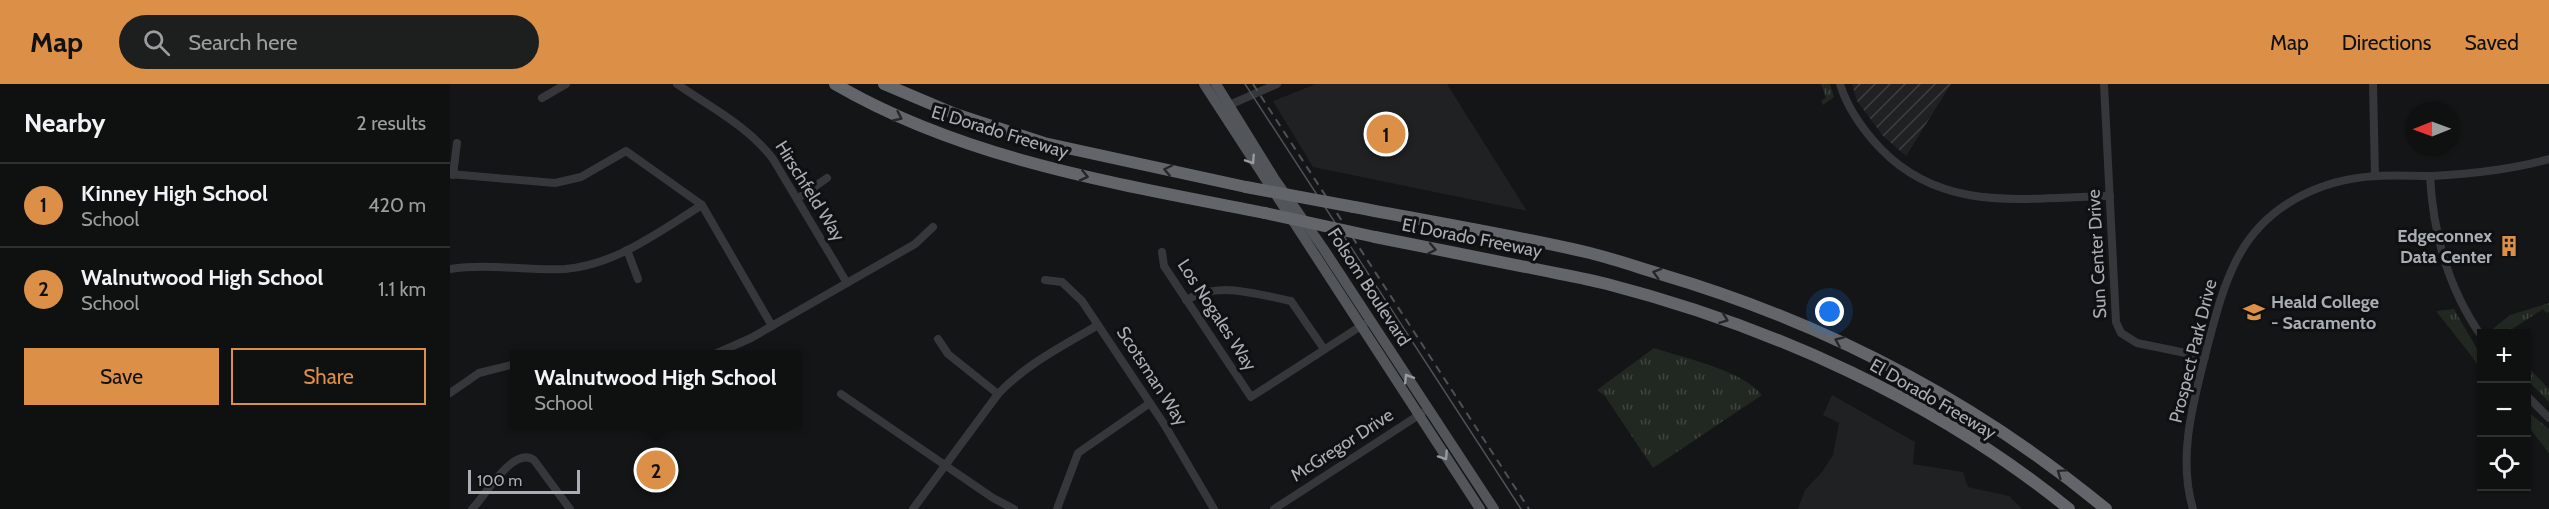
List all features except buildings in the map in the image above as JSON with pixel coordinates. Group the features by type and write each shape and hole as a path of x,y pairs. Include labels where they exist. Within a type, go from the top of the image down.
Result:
{"highway":[{"name":"El Dorado Freeway","path":"824,84 840,87 910,122 987,149 1077,174 1604,283 1685,305 1763,333 1840,366 1914,405 1986,449 2069,509"},
{"name":"El Dorado Freeway","path":"884,84 926,103 1044,143 1246,187 1592,254 1689,282 1771,311 1851,346 1928,386 2002,431 2072,481 2106,509"},
{"path":"903,84 926,103"}],"main road":[{"name":"Folsom Boulevard","path":"1204,84 1224,107 1365,323 1427,409 1494,509"},
{"name":"Folsom Boulevard","path":"1216,84 1224,107"},
{"name":"Folsom Boulevard","path":"1365,323 1417,416 1479,509"}],"street":[{"path":"542,98 566,84"},
{"name":"Hirschfeld Way","path":"677,84 755,138 773,159 847,284"},
{"path":"1224,107 1277,84"},
{"path":"1840,84 1864,132 1905,171 1939,187 1969,196 2006,200 2110,196"},
{"name":"Sun Center Drive","path":"2104,84 2116,313 2121,333 2137,342 2205,357"},
{"path":"2373,84 2375,176"},
{"path":"457,143 452,174 555,183 581,177 626,151 702,205 772,326"},
{"name":"Prospect Park Drive","path":"2193,509 2186,486 2186,451 2205,357 2220,299 2229,276 2247,243 2264,221 2305,192 2345,180 2375,176 2468,173 2549,159"},
{"path":"2430,176 2436,233 2449,272 2467,315 2477,331"},
{"path":"797,199 827,178"},
{"path":"450,269 475,266 568,268 602,261 627,250 702,205"},
{"path":"723,350 847,284 915,244 933,227"},
{"path":"627,250 639,279"},
{"name":"Los Nogales Way","path":"1161,252 1164,266 1251,397 1365,323"},
{"name":"Scotsman Way","path":"1045,280 1057,280 1071,289 1098,325 1150,403 1215,509"},
{"path":"1186,300 1208,290 1219,289 1291,301 1324,349"},
{"path":"913,509 1013,377 1035,361 1098,325"},
{"path":"938,339 948,354 998,394"},
{"path":"450,393 479,372 510,365"},
{"path":"841,394 999,502 1014,509"},
{"path":"2531,400 2549,418"},
{"path":"1057,509 1078,453 1150,403"},
{"name":"McGregor Drive","path":"1274,509 1427,409"},
{"path":"472,509 504,470 523,456 529,456 534,460 570,509"}],"shaded area":[{"path":"1316,84 1447,84 1527,211 1313,167 1273,101"},
{"path":"1852,84 1951,84 1906,156 1883,136 1857,101"},
{"path":"1832,395 1915,442 1913,464 1963,472 1968,487 2009,496 2022,509 1798,509 1805,490 1822,472 1833,455 1839,423 1823,415"}],"green space":[{"path":"1821,84 1830,84 1834,97 1823,105 1821,101 1826,98"},
{"path":"2549,303 2549,312 2546,313 2543,309 2512,329 2492,329 2510,315"},
{"path":"2454,309 2477,349 2477,363 2436,311"},
{"path":"1654,348 1727,372 1753,386 1762,395 1653,468 1605,396 1597,390"},
{"path":"2531,370 2549,389 2549,402 2531,384"},
{"path":"2531,414 2549,429 2549,453 2531,430"}],"tram line":[{"path":"1245,84 1521,509"}],"railway":[{"path":"1253,84 1529,509"}],"place":[{"name":"Kinney High School","path":"1386,134"},
{"name":"Edgeconnex Data Center","path":"2509,246"},
{"name":"Heald College - Sacramento","path":"2254,312"},
{"name":"Walnutwood High School","path":"656,470"}]}
